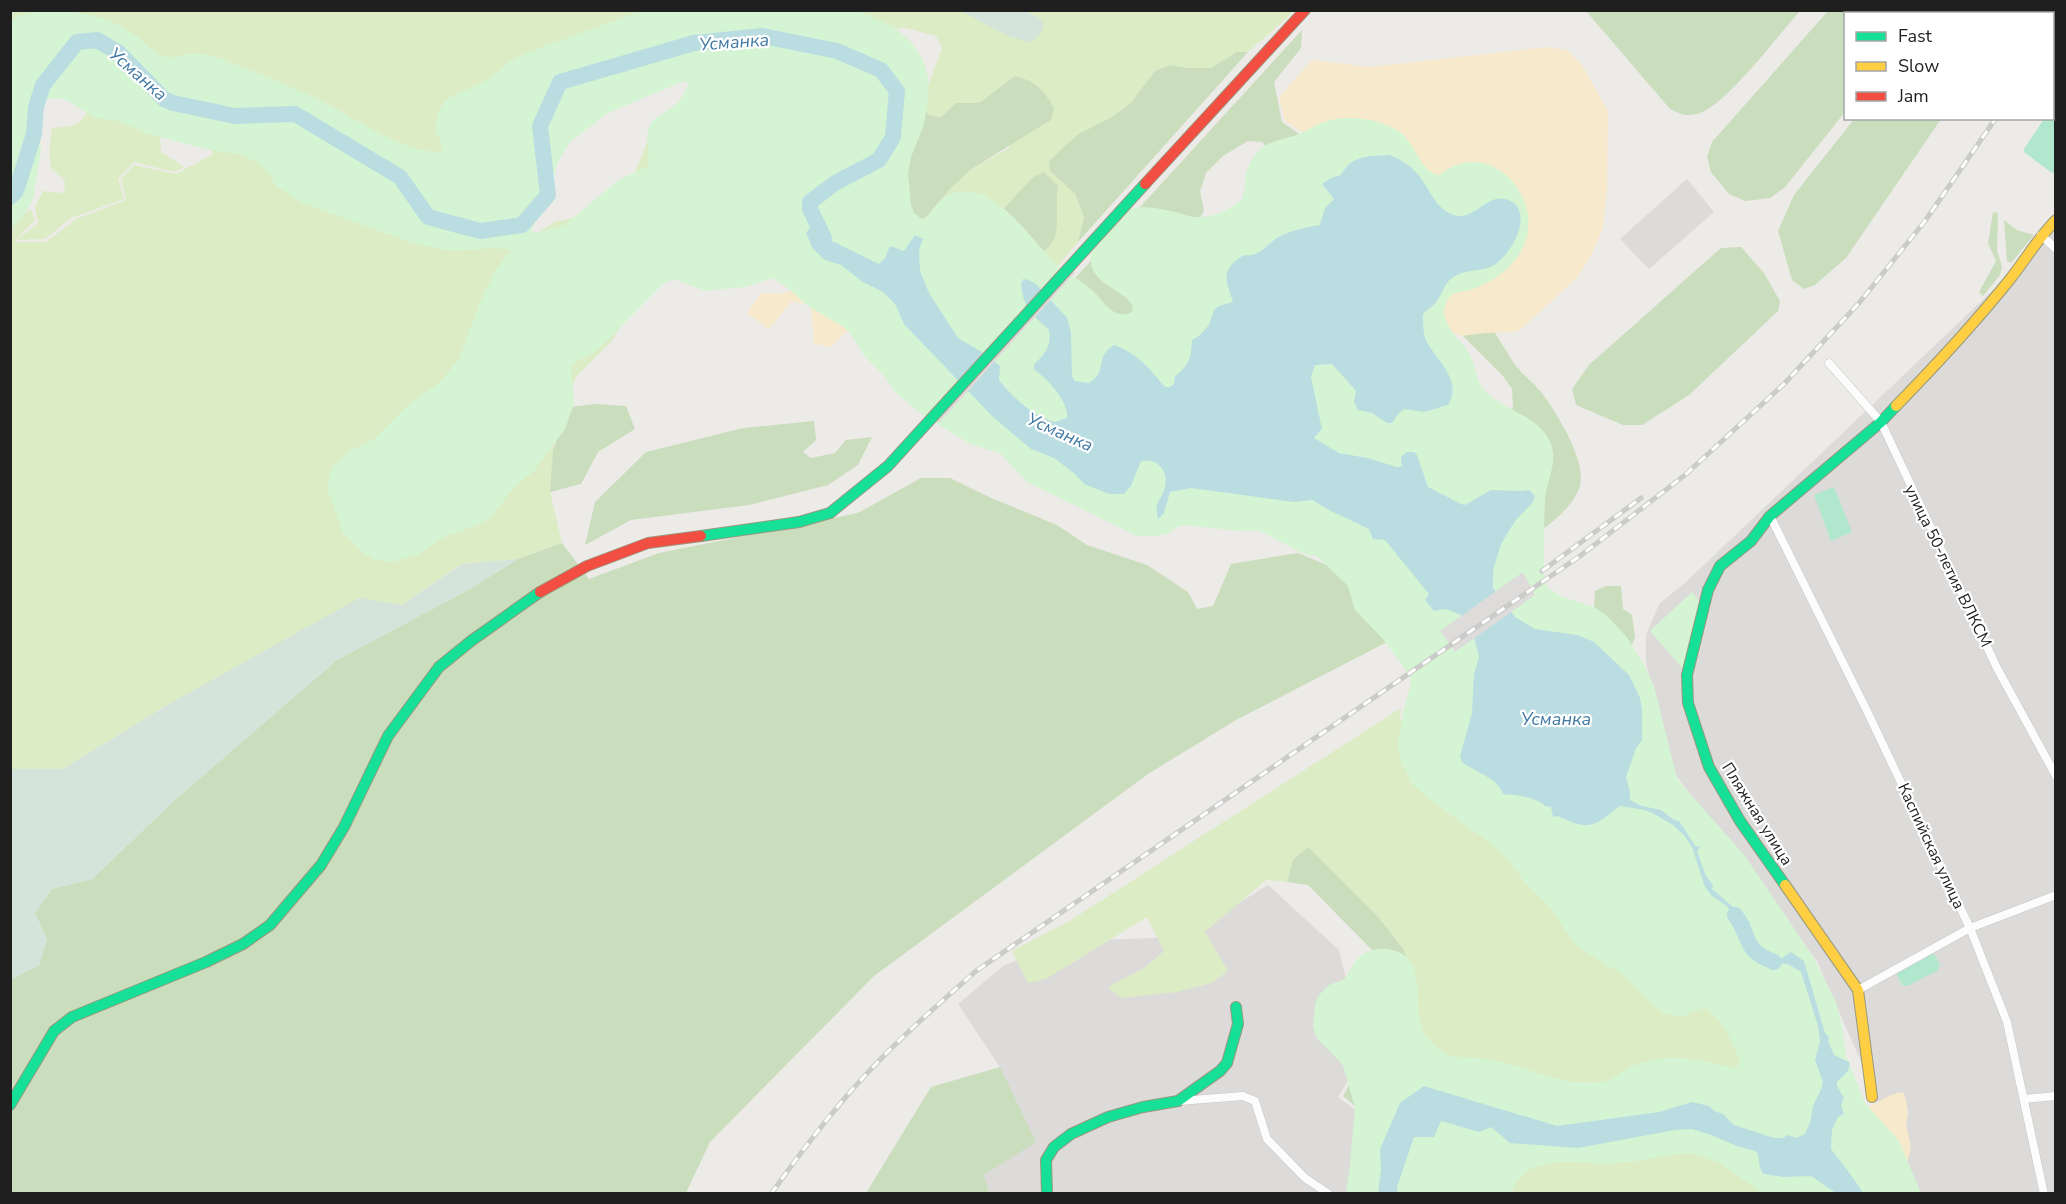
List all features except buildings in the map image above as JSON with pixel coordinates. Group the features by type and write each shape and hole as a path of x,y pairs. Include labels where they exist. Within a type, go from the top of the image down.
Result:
{"street":[{"path":"10,1105 54,1031 72,1017 206,962 243,944 270,925 321,865 344,827 388,736 411,703 440,667 471,641 540,592 586,566 648,543 799,522 830,513 888,466 1305,10"},
{"name":"Пляжная улица","path":"1872,1097 1858,990 1740,821 1709,767 1688,703 1687,675 1708,590 1720,566 1751,541 1770,516 1881,422 1935,366 2011,278 2041,235 2055,220"},
{"path":"2041,235 2055,249"},
{"name":"улица 50-летия ВЛКСМ","path":"1829,363 1881,422 1997,668 2055,776"},
{"name":"Каспийская улица","path":"1770,516 1868,713 1970,928 2007,1022 2044,1194"},
{"path":"1858,990 1970,928 2055,895"},
{"path":"1178,1101 1220,1071 1227,1063 1238,1024 1236,1007"},
{"path":"1047,1194 1046,1160 1054,1147 1071,1134 1108,1117 1143,1107 1178,1101 1243,1096 1255,1101 1268,1139 1305,1178 1329,1194"},
{"path":"2024,1099 2055,1096"}],"shaded area":[{"path":"961,11 1025,11 1039,18 1044,24 1039,35 1028,42 1006,35"},
{"path":"1687,179 1714,212 1649,269 1620,239"},
{"path":"2055,231 2055,1193 1907,1193 1872,1087 1817,961 1674,773 1646,663 1646,635 1659,604 1686,582"},
{"path":"518,559 468,590 337,660 177,798 92,879 52,889 35,913 47,940 39,965 11,979 11,769 63,769 169,704 359,598 402,605 462,564"},
{"path":"1268,885 1339,950 1357,1026 1361,1059 1338,1097 1381,1129 1372,1193 989,1193 984,1175 1000,1067 958,1004 1003,966 1026,956 1092,940 1184,937"}],"green space":[{"path":"39,10 75,12 98,17 131,32 164,57 195,53 220,59 309,95 393,140 424,150 439,152 443,148 436,130 436,121 439,110 447,99 491,78 509,62 529,52 641,11 859,11 895,28 912,43 923,60 928,77 929,98 923,127 911,157 908,173 914,213 923,220 939,201 953,193 968,192 983,195 1010,214 1059,267 1088,286 1109,308 1119,314 1132,312 1133,306 1124,296 1101,281 1093,270 1090,259 1096,241 1116,217 1127,210 1140,207 1198,217 1223,212 1242,199 1250,162 1258,151 1272,142 1294,136 1324,122 1353,118 1392,127 1410,143 1427,169 1439,175 1459,164 1478,162 1492,166 1505,174 1515,184 1527,211 1526,240 1517,257 1497,277 1479,287 1451,295 1446,302 1444,314 1449,327 1469,354 1481,386 1495,400 1541,428 1552,447 1553,460 1545,500 1544,573 1546,583 1549,589 1563,597 1594,607 1607,616 1626,636 1643,663 1654,686 1677,779 1745,856 1812,955 1836,1002 1846,1056 1865,1103 1899,1141 1921,1193 1762,1193 1721,1164 1689,1153 1619,1163 1562,1162 1540,1165 1522,1176 1511,1193 1346,1193 1355,1108 1343,1065 1316,1037 1313,1026 1315,1004 1318,996 1329,985 1343,980 1359,957 1369,951 1388,949 1401,953 1409,960 1417,980 1421,1026 1428,1039 1448,1055 1492,1060 1578,1083 1605,1081 1633,1066 1659,1059 1684,1058 1736,1068 1740,1063 1726,1031 1715,1016 1703,1008 1684,1016 1676,1016 1663,1013 1656,1008 1625,976 1575,945 1548,905 1525,883 1507,857 1412,784 1401,761 1398,744 1411,683 1409,675 1383,639 1355,610 1348,586 1323,562 1316,556 1304,554 1260,531 1236,531 1187,525 1156,536 1137,536 1027,482 1000,453 970,444 923,415 897,394 885,377 865,357 849,332 808,306 788,288 772,278 745,287 705,291 674,279 664,283 598,350 575,362 571,370 574,404 565,429 534,471 515,486 491,517 477,525 442,538 420,554 393,562 376,560 363,553 343,533 328,491 329,475 333,465 353,449 374,439 407,406 438,384 459,359 480,302 509,250 495,248 452,251 415,244 300,202 276,186 266,170 259,164 243,155 210,150 148,134 118,121 94,118 61,98 47,99 38,106 41,151 33,200 25,214 11,229 11,20","holes":["684,81 689,84 678,102 655,118 650,125 647,136 649,156 647,167 618,180 565,225 535,233 531,230 547,201 557,164 570,142 608,113"]},
{"path":"961,10 1006,35 1039,18 1025,11 1293,11 1248,52 1237,52 1212,68 1170,65 1155,71 1130,104 1110,118 1050,171 1075,194 1084,217 1078,242 1056,268 1036,259 1056,220 1058,186 994,219 862,257 934,211 948,191 970,170 1009,148 1015,76 979,103 956,103 941,117 928,115 922,102 942,48 936,36 902,27 881,37 720,26 460,182 11,73 10,11"},
{"path":"1586,11 1800,11 1724,96 1700,113 1688,115 1670,109"},
{"path":"1828,11 1898,11 1844,12 1844,113 1785,187 1770,198 1745,201 1729,194 1711,172 1707,157 1712,142"},
{"path":"1302,30 1301,48 1274,82 1282,122 1302,136 1276,156 1262,142 1248,141 1223,156 1206,173 1200,191 1204,211 1194,228 1177,339 1056,299"},
{"path":"1237,52 1248,52 1078,242 1084,217 1075,194 1050,171 1049,161 1077,135 1110,118 1130,104 1155,71 1170,65 1211,68"},
{"path":"1015,76 1038,87 1046,96 1054,108 1051,120 970,170 948,191 934,211 916,223 870,184 922,102 928,115 941,117 956,103 979,103"},
{"path":"92,101 160,133 161,152 184,167 174,172 134,162 118,179 124,199 71,218 45,239 17,240 38,223 35,207 43,191 64,193 65,181 51,168 49,150 52,128 78,123"},
{"path":"2055,102 2056,173 2052,173 2024,152 2024,149 2043,120 2054,120"},
{"path":"669,108 743,125 612,341 576,377 559,420 553,450 550,492 562,543 518,559 461,564 402,605 359,599 169,704 63,769 11,769 11,224 31,209 35,220 14,242 46,242 76,219 126,200 121,179 134,165 176,174 213,154 191,114 514,250 554,222 587,215 633,177 650,135"},
{"path":"1853,120 1940,120 1846,258 1815,285 1804,289 1792,280 1778,231 1794,195"},
{"path":"1044,172 1058,186 1057,224 1052,242 1036,259 994,219 1033,177"},
{"path":"1993,212 1998,213 1997,250 2002,267 2000,275 1983,296 1979,292 1996,261 1988,243"},
{"path":"2004,220 2017,230 2034,235 2011,263 2007,261"},
{"path":"1741,247 1764,273 1780,301 1778,311 1689,395 1642,425 1623,425 1576,405 1572,389 1589,365 1721,248"},
{"path":"1488,322 1515,365 1541,392 1555,412 1569,438 1579,466 1581,478 1576,496 1562,513 1539,532 1509,428 1513,405 1512,389 1503,376 1455,328"},
{"path":"597,404 626,406 635,429 598,452 581,484 550,492 553,450 569,407"},
{"path":"814,421 816,440 803,452 811,458 835,453 846,440 872,437 858,465 828,485 749,505 631,520 585,545 595,502 646,452 743,428"},
{"path":"921,478 950,478 991,498 1057,525 1087,545 1147,565 1188,592 1197,609 1213,606 1231,564 1298,553 1341,571 1393,639 1236,720 1148,774 874,976 710,1142 686,1193 11,1194 11,979 39,965 47,940 35,913 52,889 92,879 177,798 337,660 468,590 518,559 562,543 589,579 659,553 858,513"},
{"path":"1834,487 1852,532 1831,541 1814,495"},
{"path":"1606,586 1621,586 1623,609 1632,615 1635,637 1627,658 1594,607 1595,591"},
{"path":"1692,592 1702,605 1684,670 1650,631"},
{"path":"1401,708 1400,719 1822,1087 1415,1080 1404,950 1379,918 1308,848 1293,860 1287,882 1266,880 1205,932 1228,971 1211,983 1177,992 1121,998 1108,987 1144,968 1164,951 1147,917 1046,979 1028,983 1012,951 1071,920"},
{"path":"1308,847 1379,918 1404,950 1411,981 1363,1113 1343,1096 1355,1074 1382,960 1308,885 1287,882 1293,860"},
{"path":"1929,953 1935,955 1940,965 1937,971 1907,986 1902,985 1897,975 1899,969"},
{"path":"1000,1067 1036,1142 984,1175 989,1193 866,1193 931,1087"},
{"path":"1675,1130 1808,1193 1431,1193"}],"sand":[{"path":"1546,47 1567,50 1582,65 1608,111 1607,190 1603,228 1592,254 1577,278 1520,330 1461,336 1434,325 1310,137 1285,121 1279,97 1312,60 1371,67"},
{"path":"807,284 855,323 831,347 814,344 811,304 791,302 769,329 747,313 761,293 782,294"},
{"path":"1903,1092 1908,1112 1906,1125 1911,1147 1905,1172 1858,1112 1891,1095"}],"water":[{"path":"1389,155 1413,169 1440,207 1451,214 1466,215 1498,199 1505,199 1514,204 1521,220 1519,231 1501,259 1485,269 1464,272 1451,278 1436,302 1423,314 1426,339 1451,380 1453,388 1448,405 1424,412 1404,409 1392,423 1387,423 1372,413 1358,410 1354,402 1356,391 1332,364 1315,365 1311,377 1322,429 1314,438 1339,453 1397,467 1402,466 1401,457 1407,452 1414,452 1428,487 1461,504 1465,505 1491,490 1529,490 1535,496 1533,502 1515,521 1501,544 1493,571 1493,588 1515,617 1535,629 1577,635 1594,642 1629,675 1640,698 1642,709 1642,740 1636,748 1626,777 1630,800 1642,806 1661,810 1679,821 1696,847 1701,846 1697,851 1706,876 1713,885 1712,889 1750,922 1750,939 1761,952 1781,959 1791,952 1804,961 1825,1033 1829,1037 1828,1041 1834,1055 1850,1064 1848,1071 1837,1082 1844,1098 1841,1105 1844,1114 1838,1117 1832,1130 1831,1149 1863,1193 1836,1193 1811,1176 1784,1177 1763,1174 1758,1154 1755,1151 1692,1129 1675,1130 1578,1148 1510,1143 1491,1127 1479,1132 1441,1121 1434,1137 1414,1137 1397,1187 1398,1193 1378,1193 1381,1169 1380,1149 1400,1103 1424,1086 1557,1126 1659,1112 1692,1102 1709,1106 1714,1111 1723,1114 1734,1125 1774,1138 1783,1138 1788,1135 1796,1138 1805,1134 1823,1082 1815,1060 1820,1041 1818,1026 1801,972 1788,964 1773,963 1759,958 1727,906 1712,896 1705,887 1692,847 1673,825 1645,810 1620,806 1591,825 1578,824 1558,816 1553,817 1551,807 1531,798 1503,794 1491,779 1462,762 1460,756 1472,713 1474,674 1479,657 1475,641 1466,617 1446,609 1434,611 1425,600 1429,594 1385,540 1373,539 1369,529 1312,500 1294,502 1191,488 1170,492 1164,513 1158,519 1157,505 1166,481 1163,471 1157,463 1152,461 1141,461 1131,486 1124,494 1109,494 1084,484 1054,458 1031,449 993,417 904,324 895,304 883,292 863,282 841,265 825,260 813,249 806,233 817,218 830,240 879,264 885,258 890,246 904,251 915,235 923,239 919,250 920,271 929,293 958,338 987,355 1000,366 999,380 1024,406 1055,422 1067,418 1065,405 1051,384 1034,369 1034,365 1048,345 1049,330 1026,305 1022,293 1023,279 1037,285 1067,318 1071,333 1072,376 1075,381 1089,383 1094,379 1106,352 1114,345 1136,357 1165,387 1170,387 1174,384 1175,376 1189,360 1192,340 1209,325 1214,310 1233,302 1226,276 1231,266 1244,255 1258,253 1277,238 1320,225 1325,208 1334,199 1322,184 1341,175 1350,163 1356,160"}],"pier":[{"path":"1065,263 1075,273 939,423 929,414"},
{"path":"1523,572 1535,595 1455,652 1440,631"}],"waterway":[{"name":"Усманка","path":"10,197 16,191 34,134 36,107 43,85 77,42 97,40 119,53 164,99 173,103 235,116 295,114 400,177 428,217 480,231 522,225 548,195 540,126 560,82 694,43 763,36 837,51 881,70 897,91 893,137 879,160 835,183 810,202 810,209 824,238"},
{"name":"Усманка","path":"1735,915 1752,948 1774,962"}],"railway":[{"path":"771,1194 847,1095 887,1052 976,971 1580,556 1685,475 1784,384 1859,303 1925,221 1995,120"},
{"path":"1542,571 1641,498"}],"traffic: fast":[{"path":"701,536 799,522 830,513 888,466 1145,184"},
{"path":"1785,885 1740,821 1709,767 1688,703 1687,675 1708,590 1720,566 1751,541 1770,516 1881,422 1896,406"},
{"path":"10,1105 54,1031 72,1017 206,962 243,944 270,925 321,865 344,827 388,736 439,667 540,592"},
{"path":"1047,1194 1046,1160 1054,1147 1071,1134 1108,1117 1143,1107 1178,1101 1220,1071 1227,1063 1238,1024 1236,1007"}],"traffic: slow":[{"path":"1896,406 1983,311 2056,220"},
{"path":"1785,885 1858,990 1872,1097"}],"traffic: jam":[{"path":"1145,184 1305,10"},
{"path":"540,592 587,566 648,543 701,536"}]}
